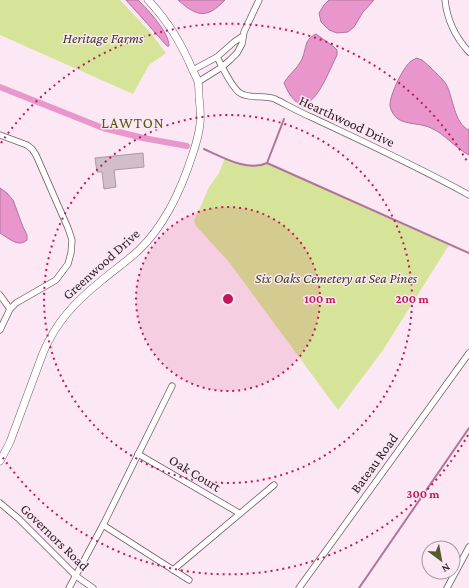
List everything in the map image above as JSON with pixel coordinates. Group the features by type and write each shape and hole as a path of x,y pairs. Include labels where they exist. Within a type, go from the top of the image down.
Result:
{"street":[{"name":"Greenwood Drive","path":"0,461 10,442 48,339 58,323 82,297 150,238 171,205 188,170 198,136 201,111 198,82 187,56 176,36 148,0"},
{"path":"198,82 222,67 237,53 259,0"},
{"path":"445,0 448,15 456,36 469,52"},
{"path":"193,70 217,57 243,36"},
{"name":"Hearthwood Drive","path":"217,57 240,94 274,99 298,112 358,138 420,168 469,195"},
{"path":"0,135 27,145 32,149 40,164 72,240 68,264 56,280 16,303 10,309 0,330"},
{"path":"0,295 10,309"},
{"name":"Bateau Road","path":"299,588 469,353"},
{"path":"69,588 103,525 172,386"},
{"name":"Oak Court","path":"138,454 239,513"},
{"path":"174,570 239,513 274,485"},
{"name":"Governors Road","path":"0,503 19,518 76,576 93,588"},
{"path":"103,525 189,580"},
{"path":"447,588 469,547"}],"green space":[{"name":"Heritage Farms","path":"0,0 120,0 151,33 166,53 149,65 133,94 0,35"},
{"name":"Six Oaks Cemetery at Sea Pines","path":"225,158 251,166 267,163 449,245 383,350 338,410 229,262 196,226 194,220 209,187 219,173"}],"shaded area":[{"path":"126,0 138,0 147,9 166,34 169,46 167,46"},
{"path":"178,0 225,0 213,10 202,14 191,10"},
{"path":"329,0 374,0 363,12 354,27 348,32 337,33 329,30 321,22 319,13"},
{"path":"316,34 337,50 337,55 315,97 308,103 300,104 292,98 284,83 301,61 307,42"},
{"path":"416,58 422,60 439,75 446,84 460,122 469,130 469,155 436,131 427,126 402,121 392,112 390,101 397,82 407,65"},
{"path":"0,188 13,200 27,235 27,240 24,242 17,243 0,233"}],"building":[{"path":"143,153 144,167 114,170 116,187 104,189 102,172 97,172 95,158"}],"waterway":[{"path":"0,87 103,128 143,138 187,146"},
{"path":"267,163 284,119"},
{"path":"204,149 243,165 252,166 267,163 469,253"},
{"path":"359,588 469,428"}],"district":[{"name":"LAWTON","path":"133,123"}]}
